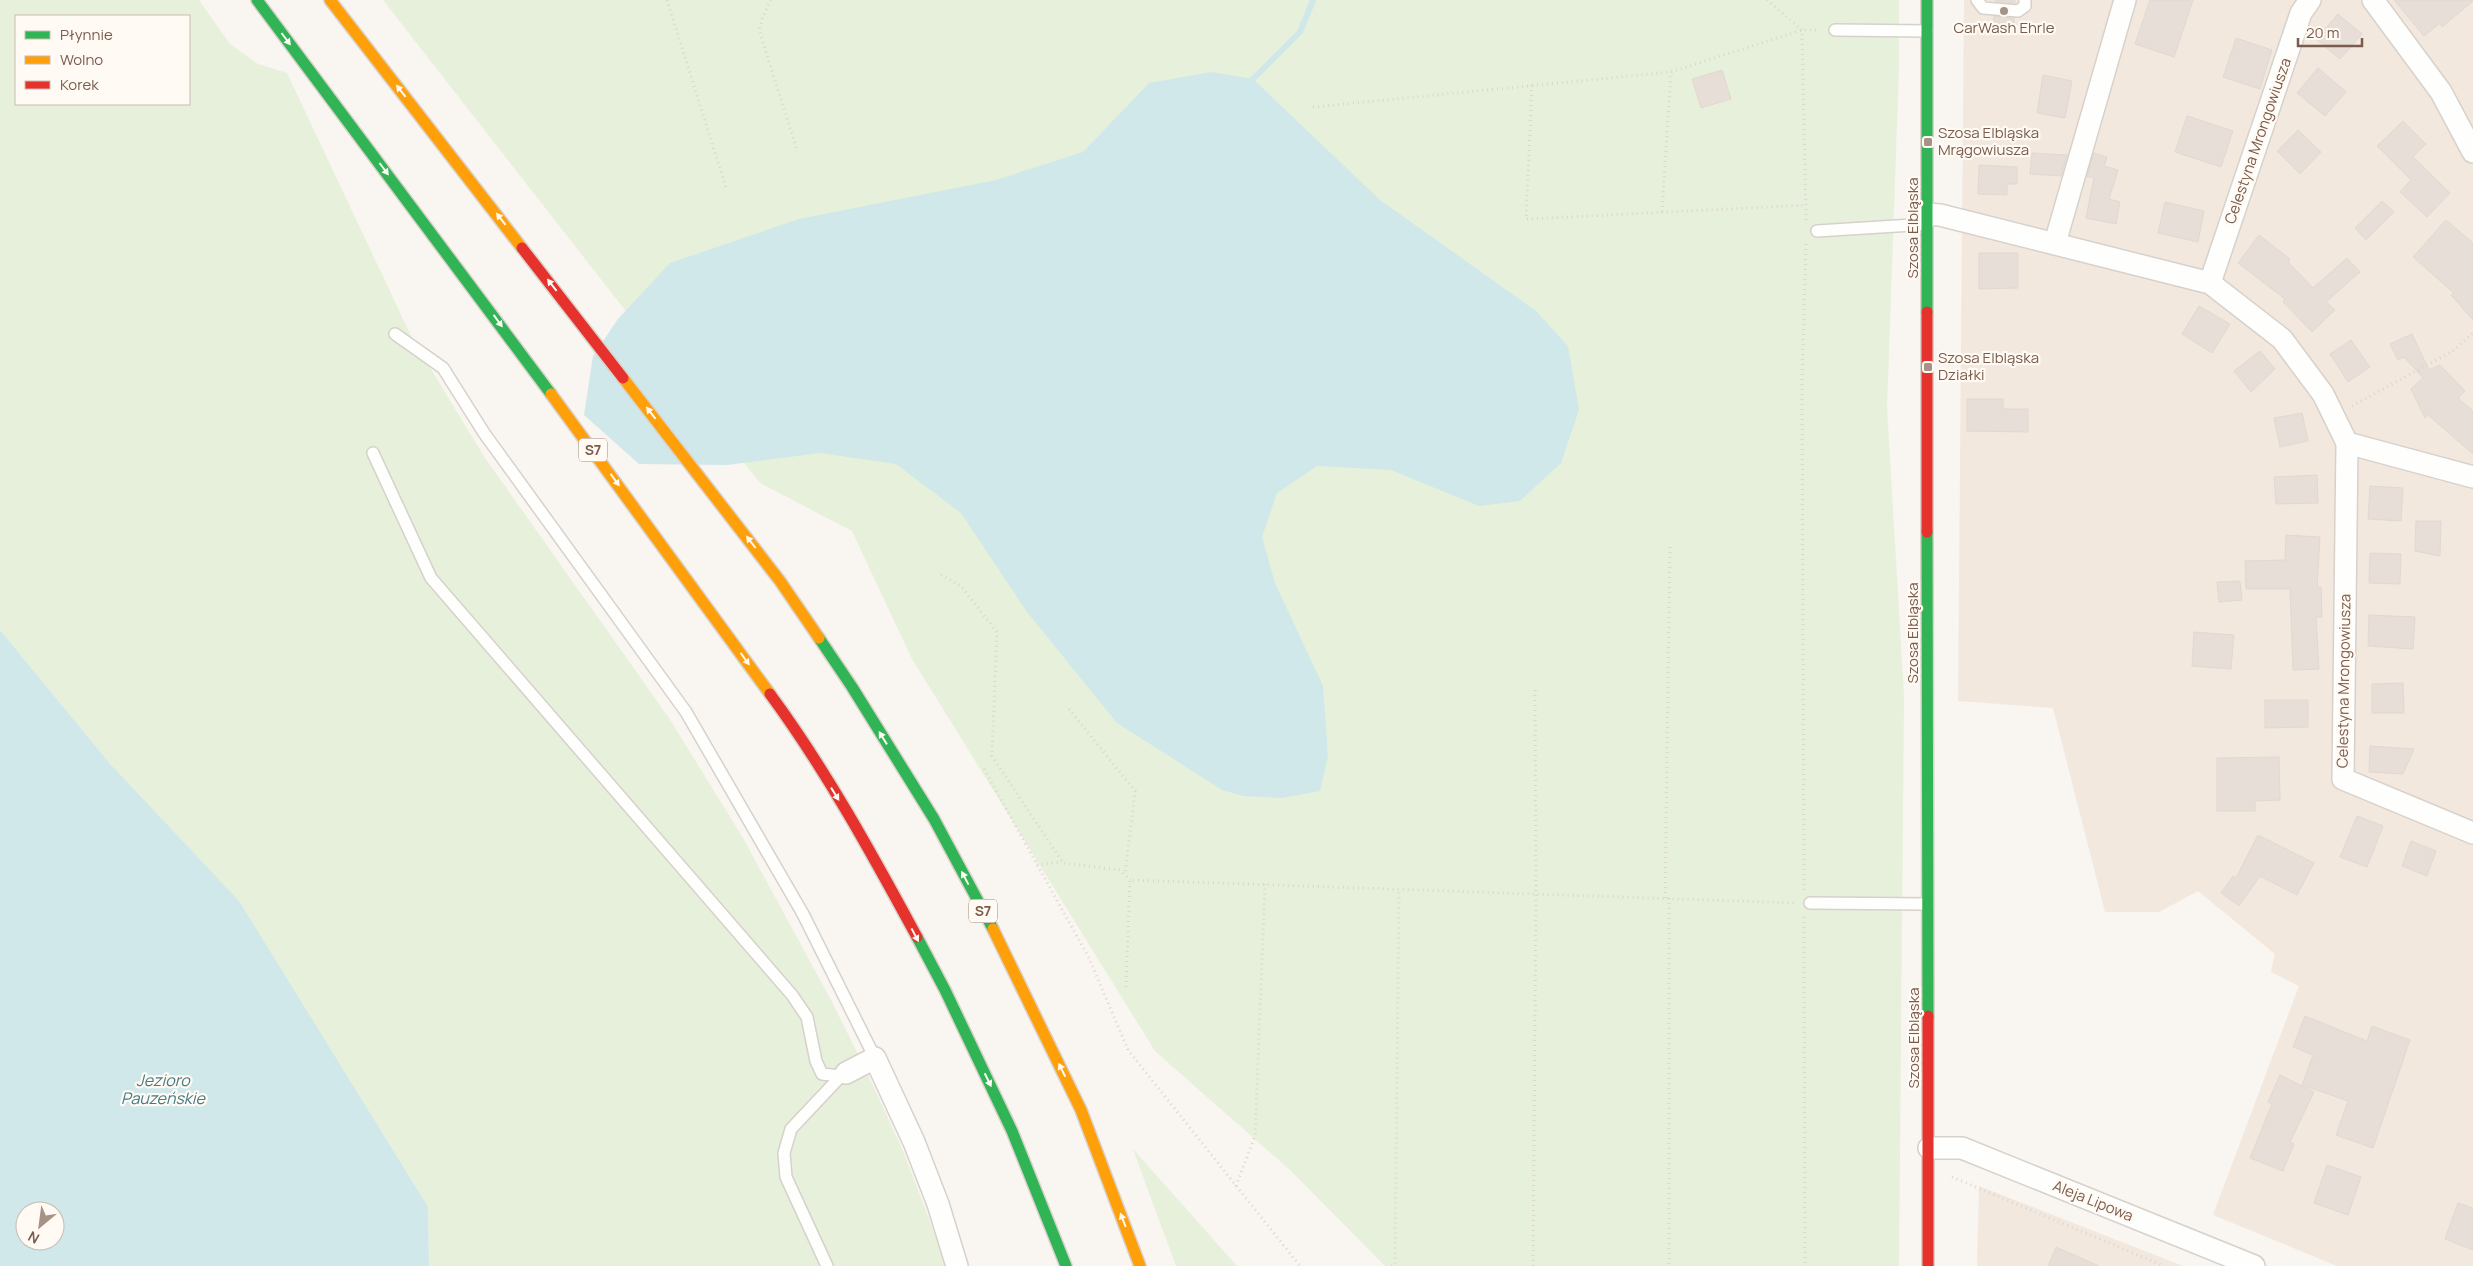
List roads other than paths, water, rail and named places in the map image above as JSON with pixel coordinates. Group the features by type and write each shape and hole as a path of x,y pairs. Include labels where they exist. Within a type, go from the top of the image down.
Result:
{"main road":[{"name":"S7","path":"257,0 469,282 796,729 875,859 945,990 1012,1130 1066,1266"},
{"name":"S7","path":"330,0 531,257 780,581 852,687 934,819 1005,953 1081,1110 1140,1266"},
{"name":"Szosa Elbląska","path":"1927,0 1928,1266"}],"street":[{"path":"2055,243 2125,0"},
{"name":"Celestyna Mrongowiusza","path":"2210,283 2301,13 2310,0"},
{"path":"2373,0 2441,92 2473,152"},
{"name":"Celestyna Mrongowiusza","path":"1928,219 1940,215 2210,283 2282,339 2323,394 2347,442 2343,778 2473,833"},
{"path":"2347,442 2473,478"},
{"path":"843,1075 875,1058 914,1142 938,1204 958,1266"},
{"name":"Aleja Lipowa","path":"1929,1148 1962,1148 2254,1266"}],"lane":[{"path":"1977,0 1983,8 2018,11 2025,6 2025,0"},
{"path":"1835,30 1927,31"},
{"path":"1817,231 1928,219"},
{"path":"395,334 443,368 484,433 686,712 803,914 875,1058"},
{"path":"373,454 431,578 792,995 807,1017 816,1061 822,1074 843,1075"},
{"path":"1807,903 1928,904"},
{"path":"827,1266 786,1177 784,1153 791,1129 843,1075"}],"water":[{"path":"1211,72 1253,79 1380,200 1536,311 1568,346 1579,410 1561,463 1520,501 1479,506 1391,470 1317,466 1277,493 1262,537 1275,583 1323,686 1328,756 1320,791 1282,798 1243,796 1222,790 1117,723 1027,612 961,513 896,464 820,453 727,465 639,464 584,415 593,356 618,319 670,263 799,219 996,180 1083,152 1149,83"},
{"name":"Jezioro Pauzeńskie","path":"0,630 111,765 239,901 428,1207 429,1266 0,1266"}],"waterway":[{"path":"1253,79 1300,32 1313,0"}],"place":[{"name":"CarWash Ehrle","path":"2004,11"},
{"name":"Szosa Elbląska Mrągowiusza","path":"1928,142"},
{"name":"Szosa Elbląska Działki","path":"1928,367"}]}
